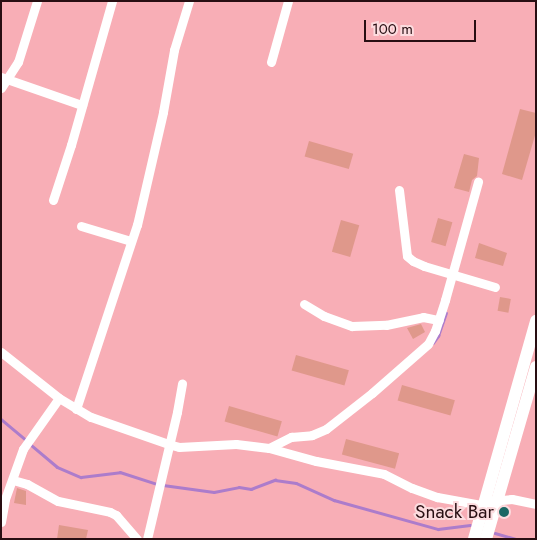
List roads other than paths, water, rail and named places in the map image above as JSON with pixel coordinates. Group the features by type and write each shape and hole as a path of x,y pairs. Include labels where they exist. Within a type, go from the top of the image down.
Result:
{"main road":[{"path":"474,539 482,505 536,321"},
{"path":"486,539 536,367"}],"street":[{"path":"1,88 5,78 18,62 37,1"},
{"path":"52,200 112,1"},
{"path":"76,409 131,241 147,184 174,50 189,1"},
{"path":"271,62 288,1"},
{"path":"5,78 82,105"},
{"path":"269,448 291,437 312,435 326,429 428,344 439,320 478,182"},
{"path":"399,190 407,256 412,261 495,287"},
{"path":"82,226 131,241"},
{"path":"304,304 324,316 352,326 386,325 423,317 439,320"},
{"path":"1,352 59,398 76,409 124,430 168,444 179,447 236,444 269,448 384,474 412,488 437,497 482,505 496,500 512,500 536,504"},
{"path":"147,539 177,412 182,382"},
{"path":"1,522 5,499 23,449 59,398"},
{"path":"13,480 27,484 58,501 72,506 110,512 116,515 137,539"}],"waterway":[{"path":"433,343 438,336 446,313"},
{"path":"1,419 26,440"},
{"path":"30,444 57,467 81,477 120,472 157,484"},
{"path":"163,485 214,492 239,487 251,489 275,480 296,483 334,500 438,529 470,525"},
{"path":"495,533 516,539"}],"place":[{"name":"Snack Bar","path":"504,512"}]}
